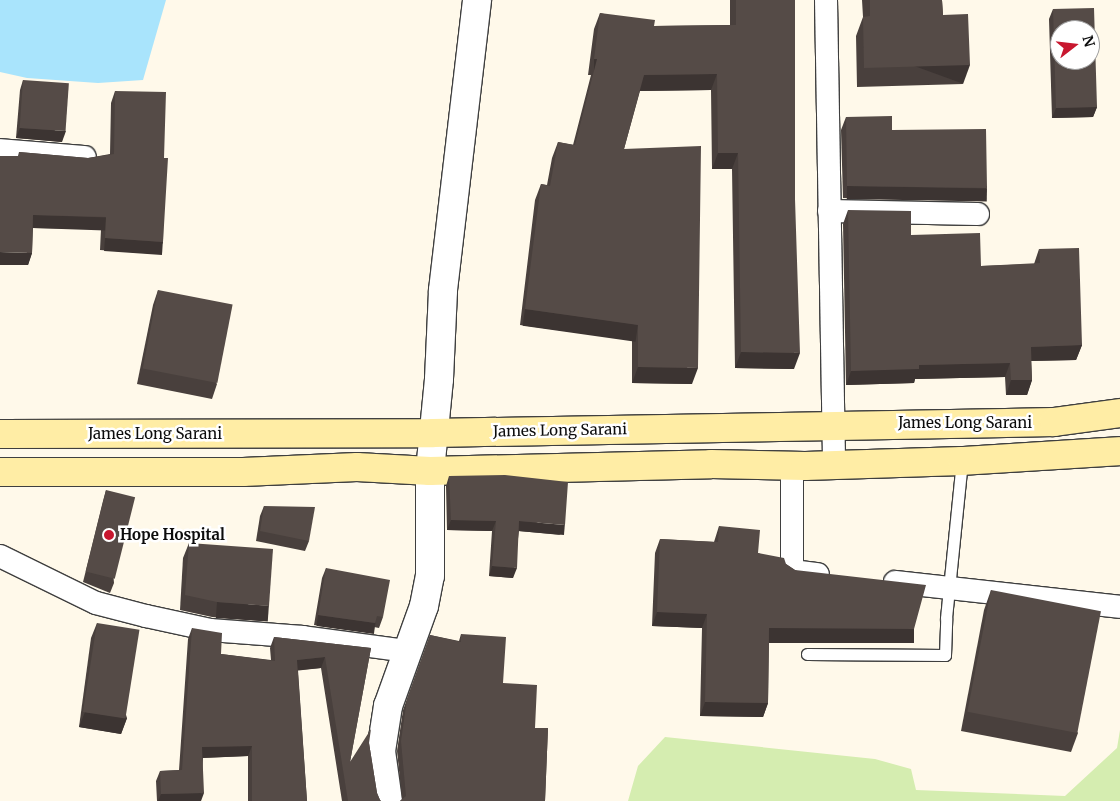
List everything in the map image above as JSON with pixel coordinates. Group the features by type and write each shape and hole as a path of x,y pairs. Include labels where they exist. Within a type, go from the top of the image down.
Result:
{"main road":[{"name":"James Long Sarani","path":"0,434 433,433 833,424 1054,422 1120,414"},
{"path":"0,472 243,472 358,467 430,471 598,466 792,466 962,461 1120,451"}],"street":[{"path":"388,801 381,751 388,706 406,651 424,606 430,576 430,471 439,379 443,290 477,0"},
{"path":"826,0 834,465"},
{"path":"0,150 85,157"},
{"path":"830,211 978,214"},
{"path":"792,466 792,571 841,576"},
{"path":"0,556 96,603 146,616 210,630 303,637 406,651"},
{"path":"871,580 1120,607"}],"lane":[{"path":"807,654 946,655 949,588 962,461"}],"green space":[{"path":"1120,730 1120,801 628,801 638,766 665,737 875,759 911,769 916,790 1065,796 1117,748"}],"water":[{"path":"0,0 166,0 143,80 98,83 27,78 0,72"}],"building":[{"path":"736,0 795,0 795,199 800,353 741,352 738,153 718,153 717,74 644,75 624,149 701,146 698,368 638,367 638,325 525,309 541,184 550,186 558,142 575,145 597,59 594,59 600,13 655,20 654,26 736,25"},
{"path":"870,0 942,0 943,15 968,14 970,65 864,68 863,17 870,16"},
{"path":"1094,8 1094,20 1053,20 1053,9"},
{"path":"1055,70 1096,70 1097,107 1056,108"},
{"path":"23,80 69,83 66,131 20,128"},
{"path":"115,91 166,92 164,158 168,158 163,242 105,238 106,217 33,215 32,253 0,252 0,156 19,156 19,152 88,158 114,154"},
{"path":"892,116 892,130 986,129 987,188 847,186 846,117"},
{"path":"848,210 911,211 911,235 980,233 981,266 1040,263 1039,249 1079,248 1082,345 1031,347 1032,380 1011,380 1010,363 919,365 919,369 851,371"},
{"path":"158,290 233,305 217,383 143,369"},
{"path":"505,475 568,482 565,525 519,521 517,568 492,566 496,521 451,520 449,476"},
{"path":"106,490 135,497 115,579 86,572"},
{"path":"264,506 315,507 309,541 260,531"},
{"path":"719,526 760,530 758,553 784,558 786,564 795,570 926,585 914,629 769,628 768,703 705,702 707,614 657,612 660,539 718,542"},
{"path":"189,543 273,549 269,606 217,602 185,595"},
{"path":"326,568 390,580 383,617 377,616 375,623 318,615"},
{"path":"991,590 1101,611 1077,733 967,712"},
{"path":"97,623 139,630 125,719 83,712"},
{"path":"192,628 222,633 221,654 275,661 274,637 371,648 350,762 371,729 369,743 377,793 381,801 348,801 325,657 297,660 307,801 252,801 252,746 202,747 204,793 161,794 160,771 182,770"},
{"path":"461,634 506,637 503,683 537,685 535,728 548,728 545,801 400,801 406,796 401,741 407,699 430,635 461,642"}],"place":[{"name":"Hope Hospital","path":"109,535"}]}
